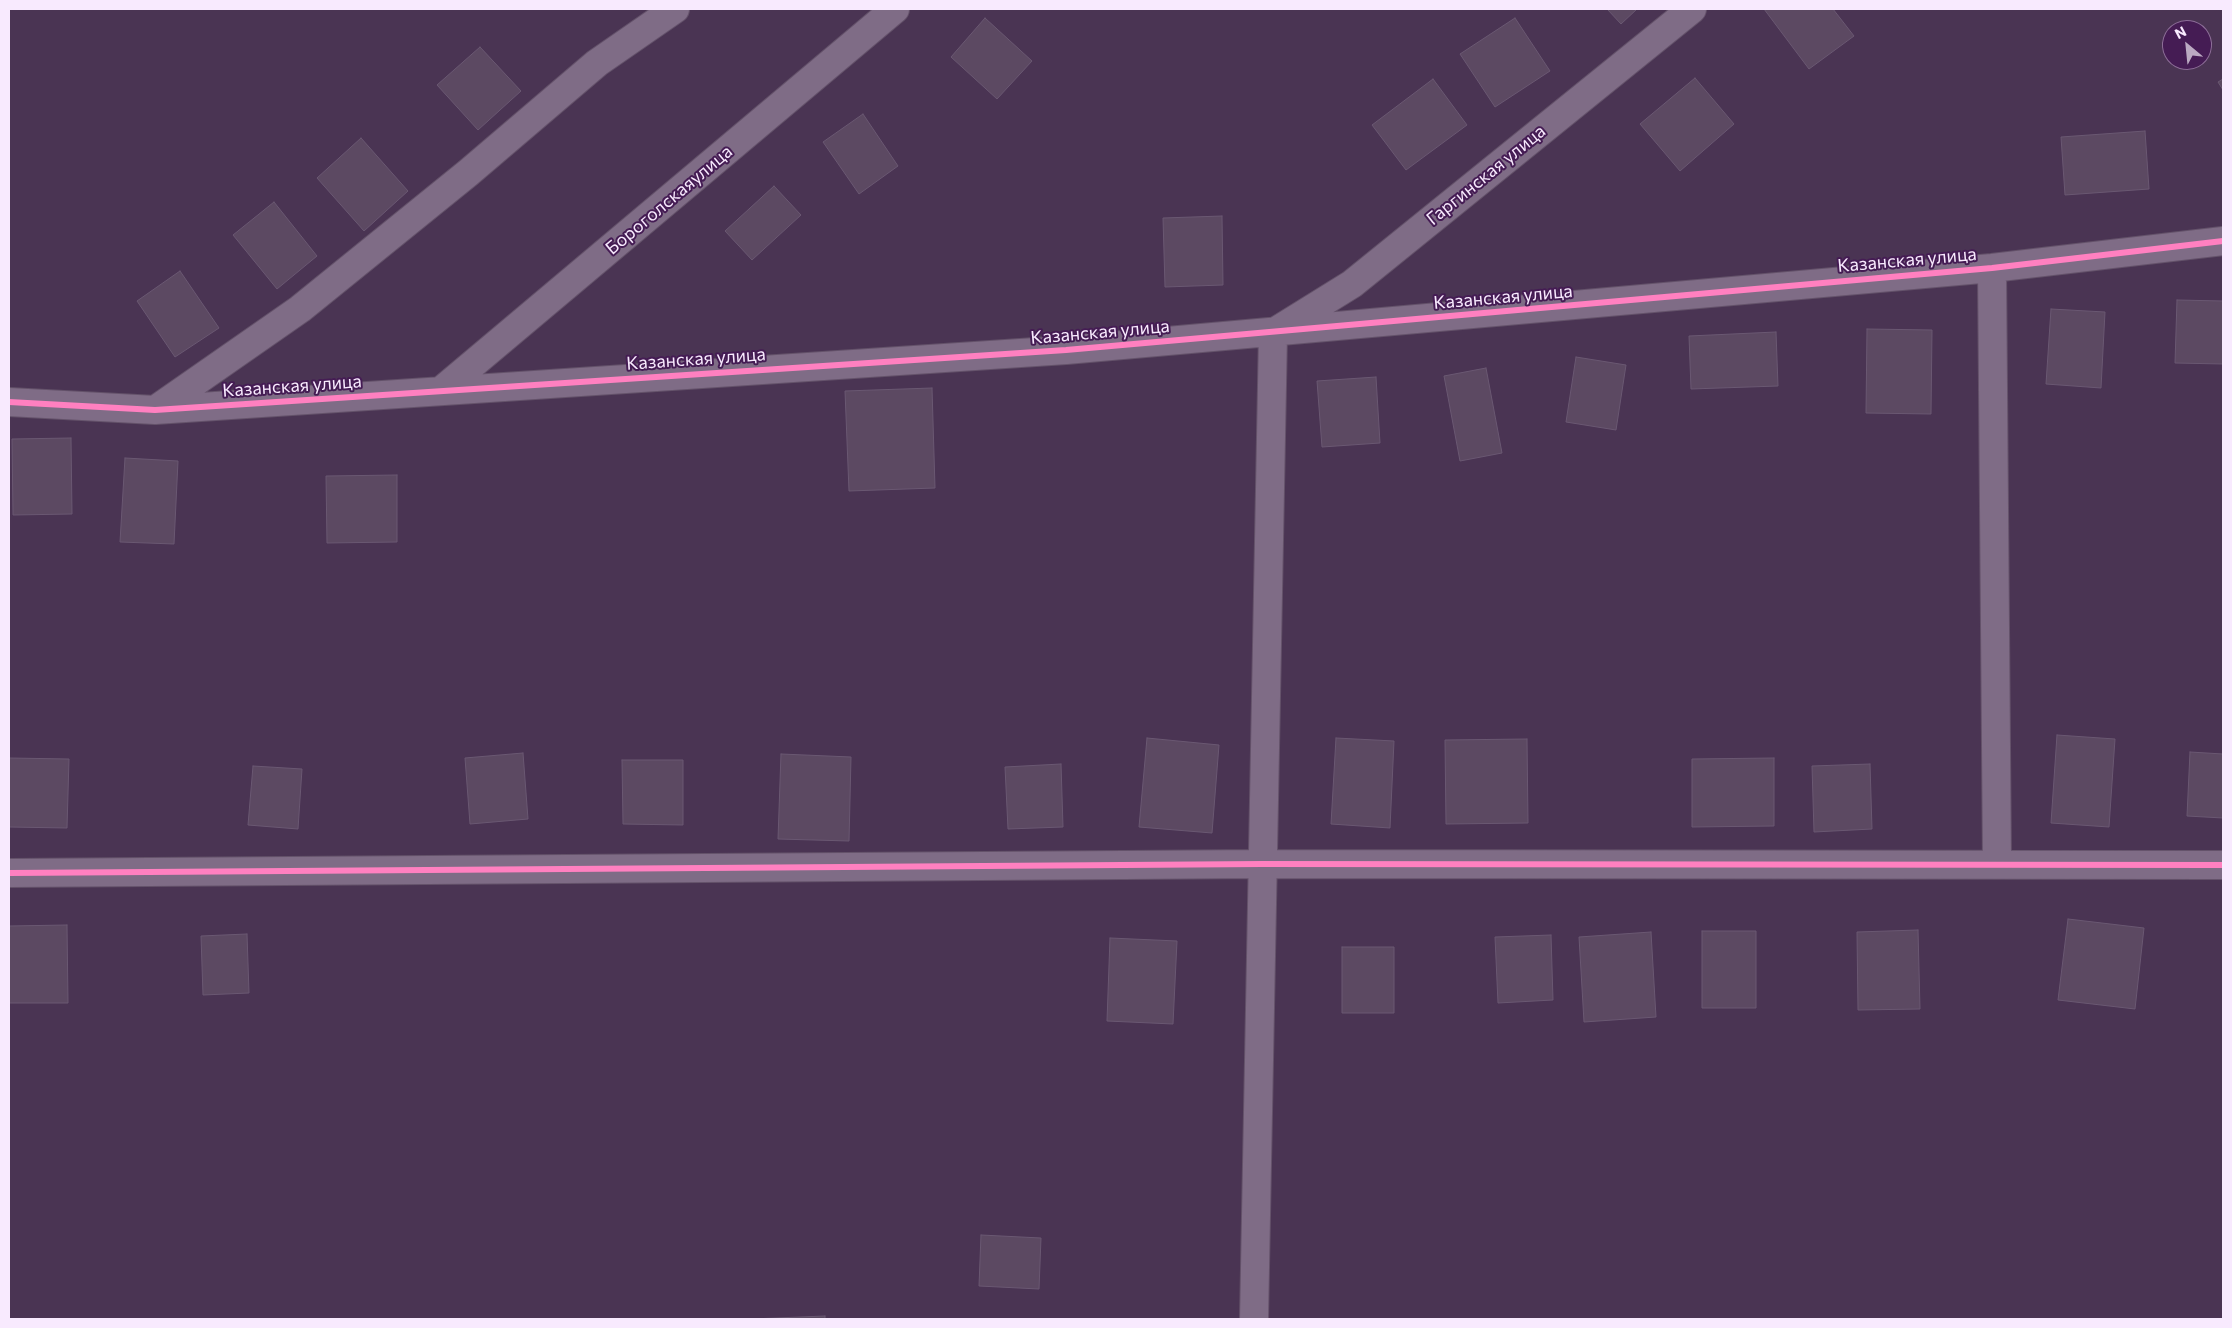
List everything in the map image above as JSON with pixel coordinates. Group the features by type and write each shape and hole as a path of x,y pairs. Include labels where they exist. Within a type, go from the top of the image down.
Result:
{"street":[{"name":"Казанская улица","path":"154,410 300,309 468,173 597,63 675,9"},
{"name":"Бороголскаяулица","path":"442,390 895,9"},
{"name":"Гаргинская улица","path":"1273,333 1352,284 1692,9"},
{"path":"2192,244 2223,220"},
{"name":"Казанская улица","path":"9,402 154,410 1066,350 1992,268 2223,241"},
{"path":"1992,268 1997,865"},
{"path":"1254,1319 1273,333"},
{"path":"9,874 1262,864 2223,865"}],"building":[{"path":"1607,9 1637,9 1621,24"},
{"path":"1764,9 1833,9 1854,36 1809,69"},
{"path":"985,18 1032,61 997,99 951,57"},
{"path":"1515,18 1550,71 1495,107 1460,54"},
{"path":"480,47 521,91 478,130 437,85"},
{"path":"1695,78 1734,124 1680,171 1640,124"},
{"path":"1433,79 1467,125 1406,170 1372,125"},
{"path":"2223,79 2223,90 2218,82"},
{"path":"863,114 898,166 859,194 823,142"},
{"path":"2145,131 2149,189 2065,195 2061,137"},
{"path":"361,138 408,191 364,231 317,178"},
{"path":"774,186 801,215 752,260 725,231"},
{"path":"274,202 317,256 277,289 233,235"},
{"path":"1222,216 1223,285 1165,287 1163,218"},
{"path":"180,271 219,328 175,357 137,301"},
{"path":"2177,300 2223,301 2223,364 2175,363"},
{"path":"2051,309 2105,312 2101,388 2046,384"},
{"path":"1867,329 1932,330 1931,414 1866,413"},
{"path":"1776,332 1778,386 1691,389 1689,336"},
{"path":"1576,357 1626,365 1616,430 1566,422"},
{"path":"1486,368 1502,453 1460,461 1444,376"},
{"path":"1376,377 1380,443 1322,447 1317,381"},
{"path":"932,388 935,488 849,491 845,391"},
{"path":"71,438 72,514 13,515 12,439"},
{"path":"125,458 178,461 174,544 120,542"},
{"path":"397,475 397,542 327,543 326,476"},
{"path":"2057,735 2115,739 2109,827 2051,823"},
{"path":"1147,738 1219,745 1212,833 1139,827"},
{"path":"1336,738 1394,741 1390,828 1331,824"},
{"path":"1527,739 1528,823 1446,824 1445,740"},
{"path":"2190,752 2223,754 2223,818 2187,816"},
{"path":"523,753 528,819 470,824 465,758"},
{"path":"781,754 851,757 849,841 778,839"},
{"path":"9,758 69,759 67,828 9,827"},
{"path":"1774,758 1774,826 1692,827 1692,759"},
{"path":"622,760 683,760 683,825 623,824"},
{"path":"1061,764 1063,827 1008,829 1005,767"},
{"path":"1870,764 1872,829 1814,832 1812,766"},
{"path":"253,766 302,769 298,829 248,825"},
{"path":"2068,919 2144,928 2135,1009 2058,1000"},
{"path":"67,925 68,1003 9,1003 9,926"},
{"path":"1918,930 1920,1009 1858,1010 1857,932"},
{"path":"1702,931 1756,931 1756,1008 1702,1008"},
{"path":"1651,932 1656,1017 1584,1022 1579,937"},
{"path":"247,934 249,993 203,995 201,936"},
{"path":"1551,935 1553,1000 1498,1003 1495,937"},
{"path":"1110,938 1177,941 1173,1024 1107,1021"},
{"path":"1342,947 1394,947 1394,1013 1342,1013"},
{"path":"981,1235 1041,1238 1039,1289 979,1286"},
{"path":"825,1316 825,1319 751,1319"}],"cycle path":[{"path":"9,402 155,410 1066,350 1992,268 2223,241"},
{"path":"9,873 1262,864 2223,865"}]}
